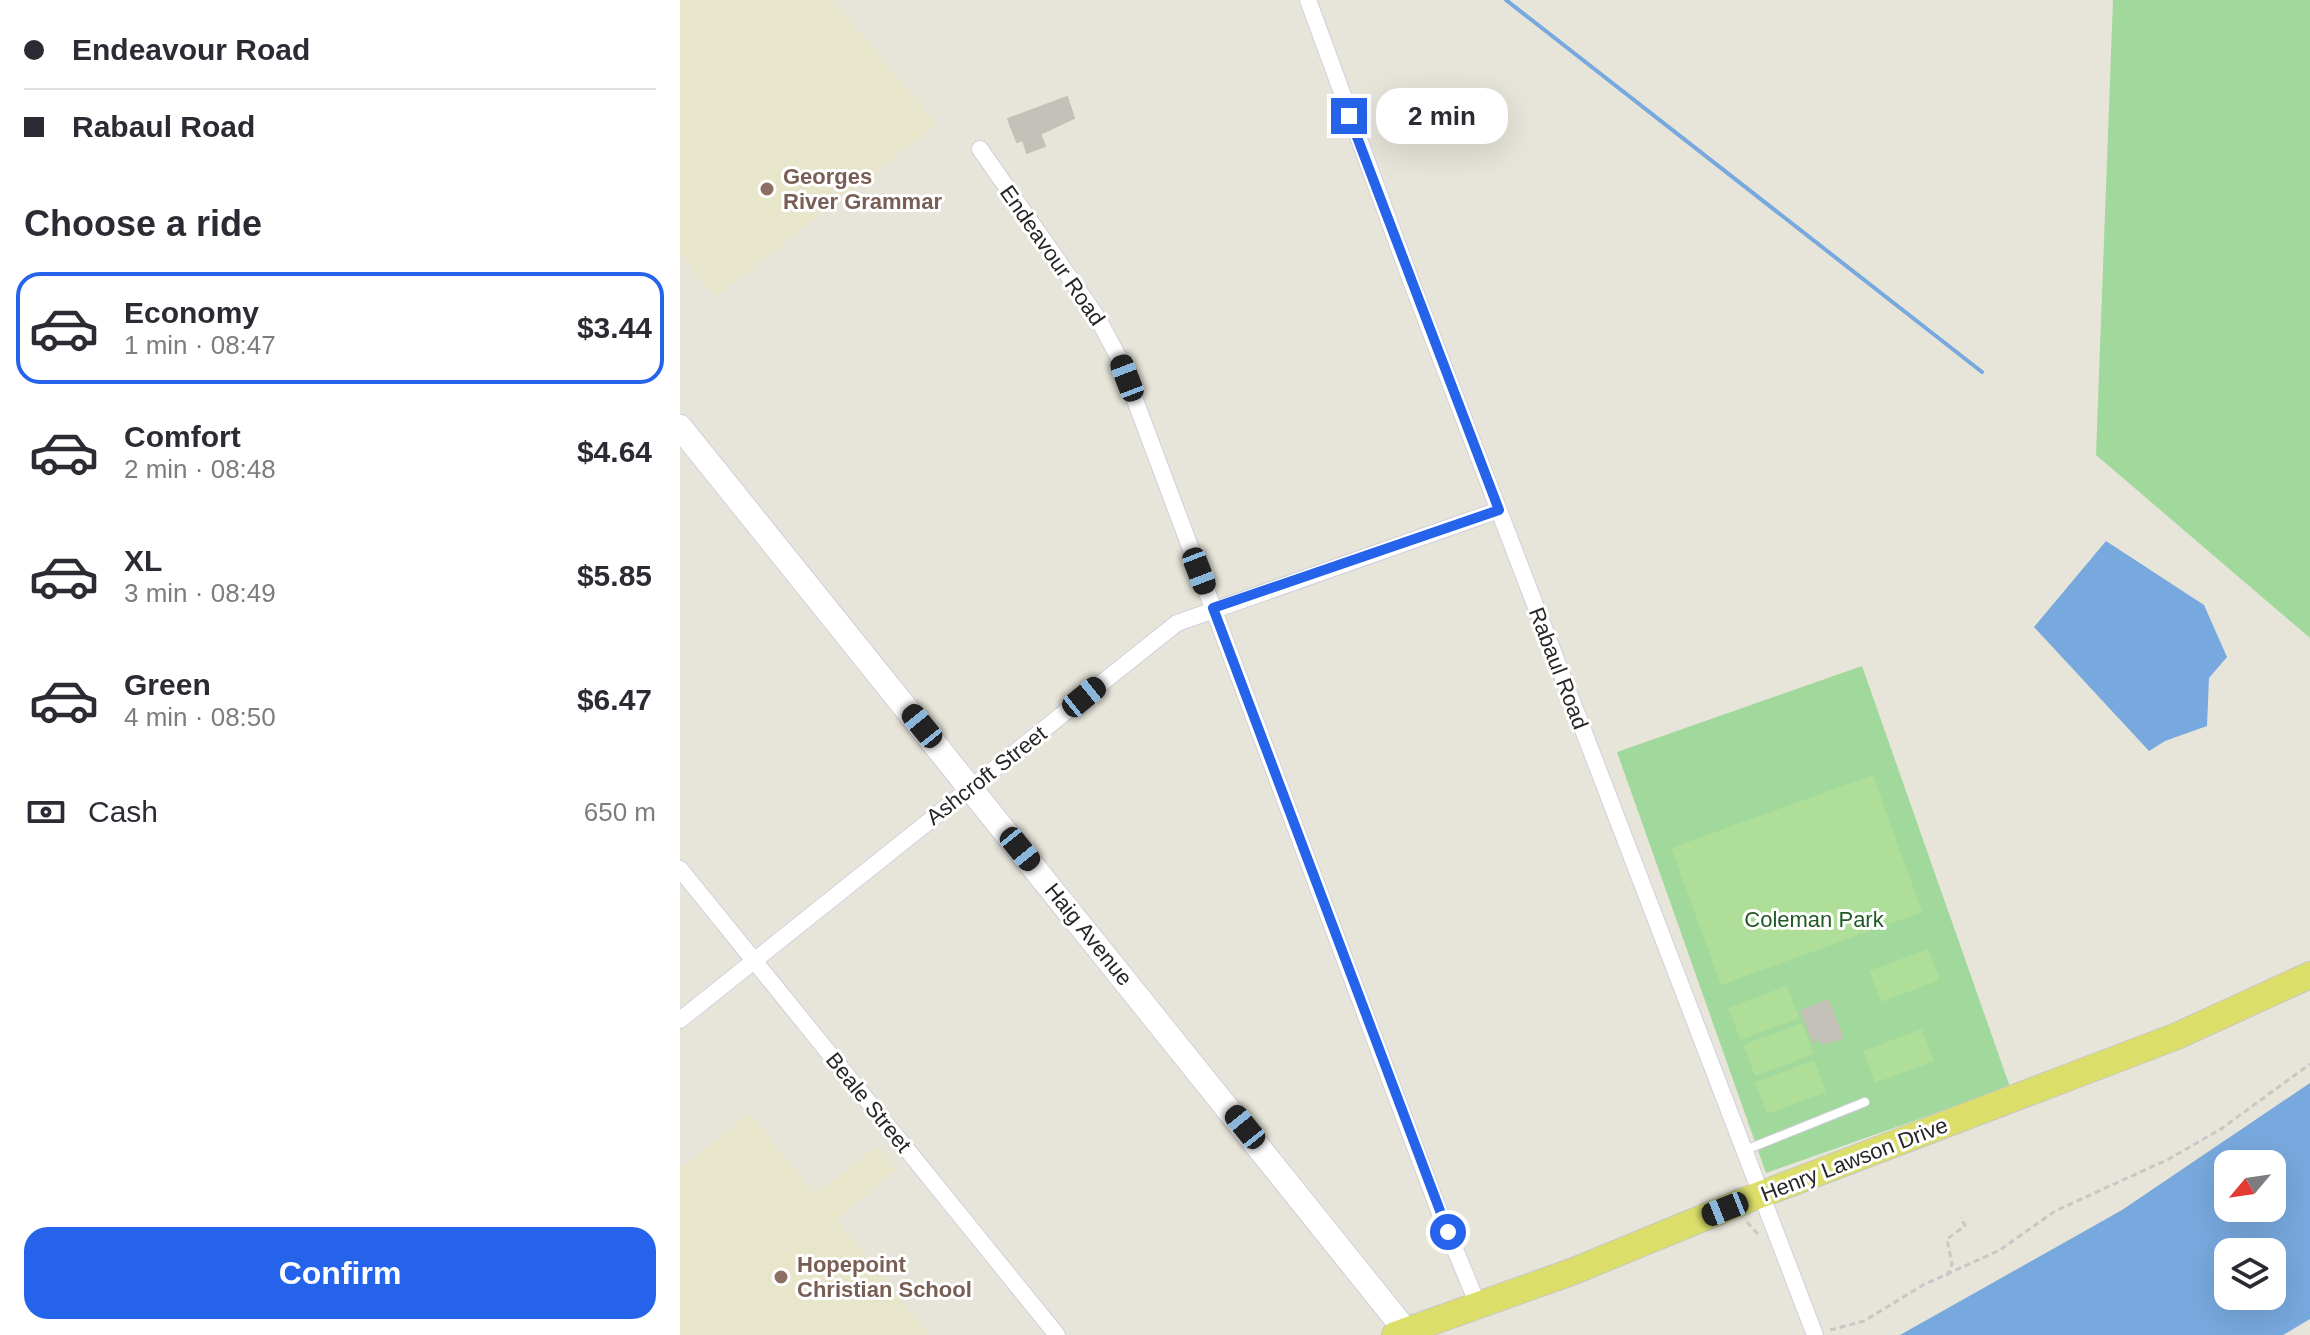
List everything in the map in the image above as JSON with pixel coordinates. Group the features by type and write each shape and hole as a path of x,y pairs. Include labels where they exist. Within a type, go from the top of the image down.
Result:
{"main road":[{"name":"Haig Avenue","path":"680,427 970,787 1400,1333"},
{"name":"Henry Lawson Drive","path":"1400,1333 1574,1271 1760,1195 2177,1036 2310,975"}],"street":[{"name":"Rabaul Road","path":"1308,0 1724,1103 1815,1335"},
{"name":"Endeavour Road","path":"980,149 1113,344 1438,1208 1478,1305"},
{"name":"Ashcroft Street","path":"680,1020 1168,629 1213,608 1499,510"},
{"name":"Beale Street","path":"680,869 1057,1335"}],"lane":[{"path":"1743,1151 1865,1102"}],"path":[{"path":"1815,1335 1864,1321 1923,1285 2000,1250 2055,1211 2154,1166 2215,1133 2310,1064"},
{"path":"1947,1276 1952,1259 1947,1239 1965,1226 1961,1217"},
{"path":"1833,1335 1834,1328"}],"shaded area":[{"name":"Georges River Grammar","path":"680,0 832,0 937,124 715,297 680,253"},
{"name":"Hopepoint Christian School","path":"749,1113 815,1194 876,1146 896,1170 837,1220 929,1335 680,1335 680,1169"}],"green space":[{"path":"2113,0 2310,0 2310,638 2096,455"},
{"name":"Coleman Park","path":"1862,666 2010,1087 1766,1173 1617,752"},
{"path":"1873,775 1922,912 1721,985 1671,848"},
{"path":"1928,949 1940,980 1881,1002 1869,971"},
{"path":"1787,986 1799,1018 1741,1040 1728,1008"},
{"path":"1802,1023 1814,1054 1755,1076 1743,1045"},
{"path":"1922,1029 1934,1061 1875,1083 1863,1051"},
{"path":"1814,1060 1826,1092 1767,1114 1755,1082"}],"water":[{"path":"2106,541 2204,605 2227,657 2209,678 2207,726 2165,741 2149,751 2034,627"},
{"path":"2310,1083 2310,1319 2283,1335 1900,1335 2122,1210"}],"building":[{"path":"1067,97 1074,118 1040,134 1045,146 1027,153 1023,140 1017,142 1008,119"},
{"path":"1828,1000 1843,1038 1822,1044 1820,1039 1813,1042 1801,1011"}],"waterway":[{"path":"1506,0 1982,372"}],"place":[{"name":"Georges River Grammar","path":"767,189"},
{"name":"Hopepoint Christian School","path":"781,1277"}],"route":[{"path":"1349,116 1499,510 1213,608 1448,1232"}]}
